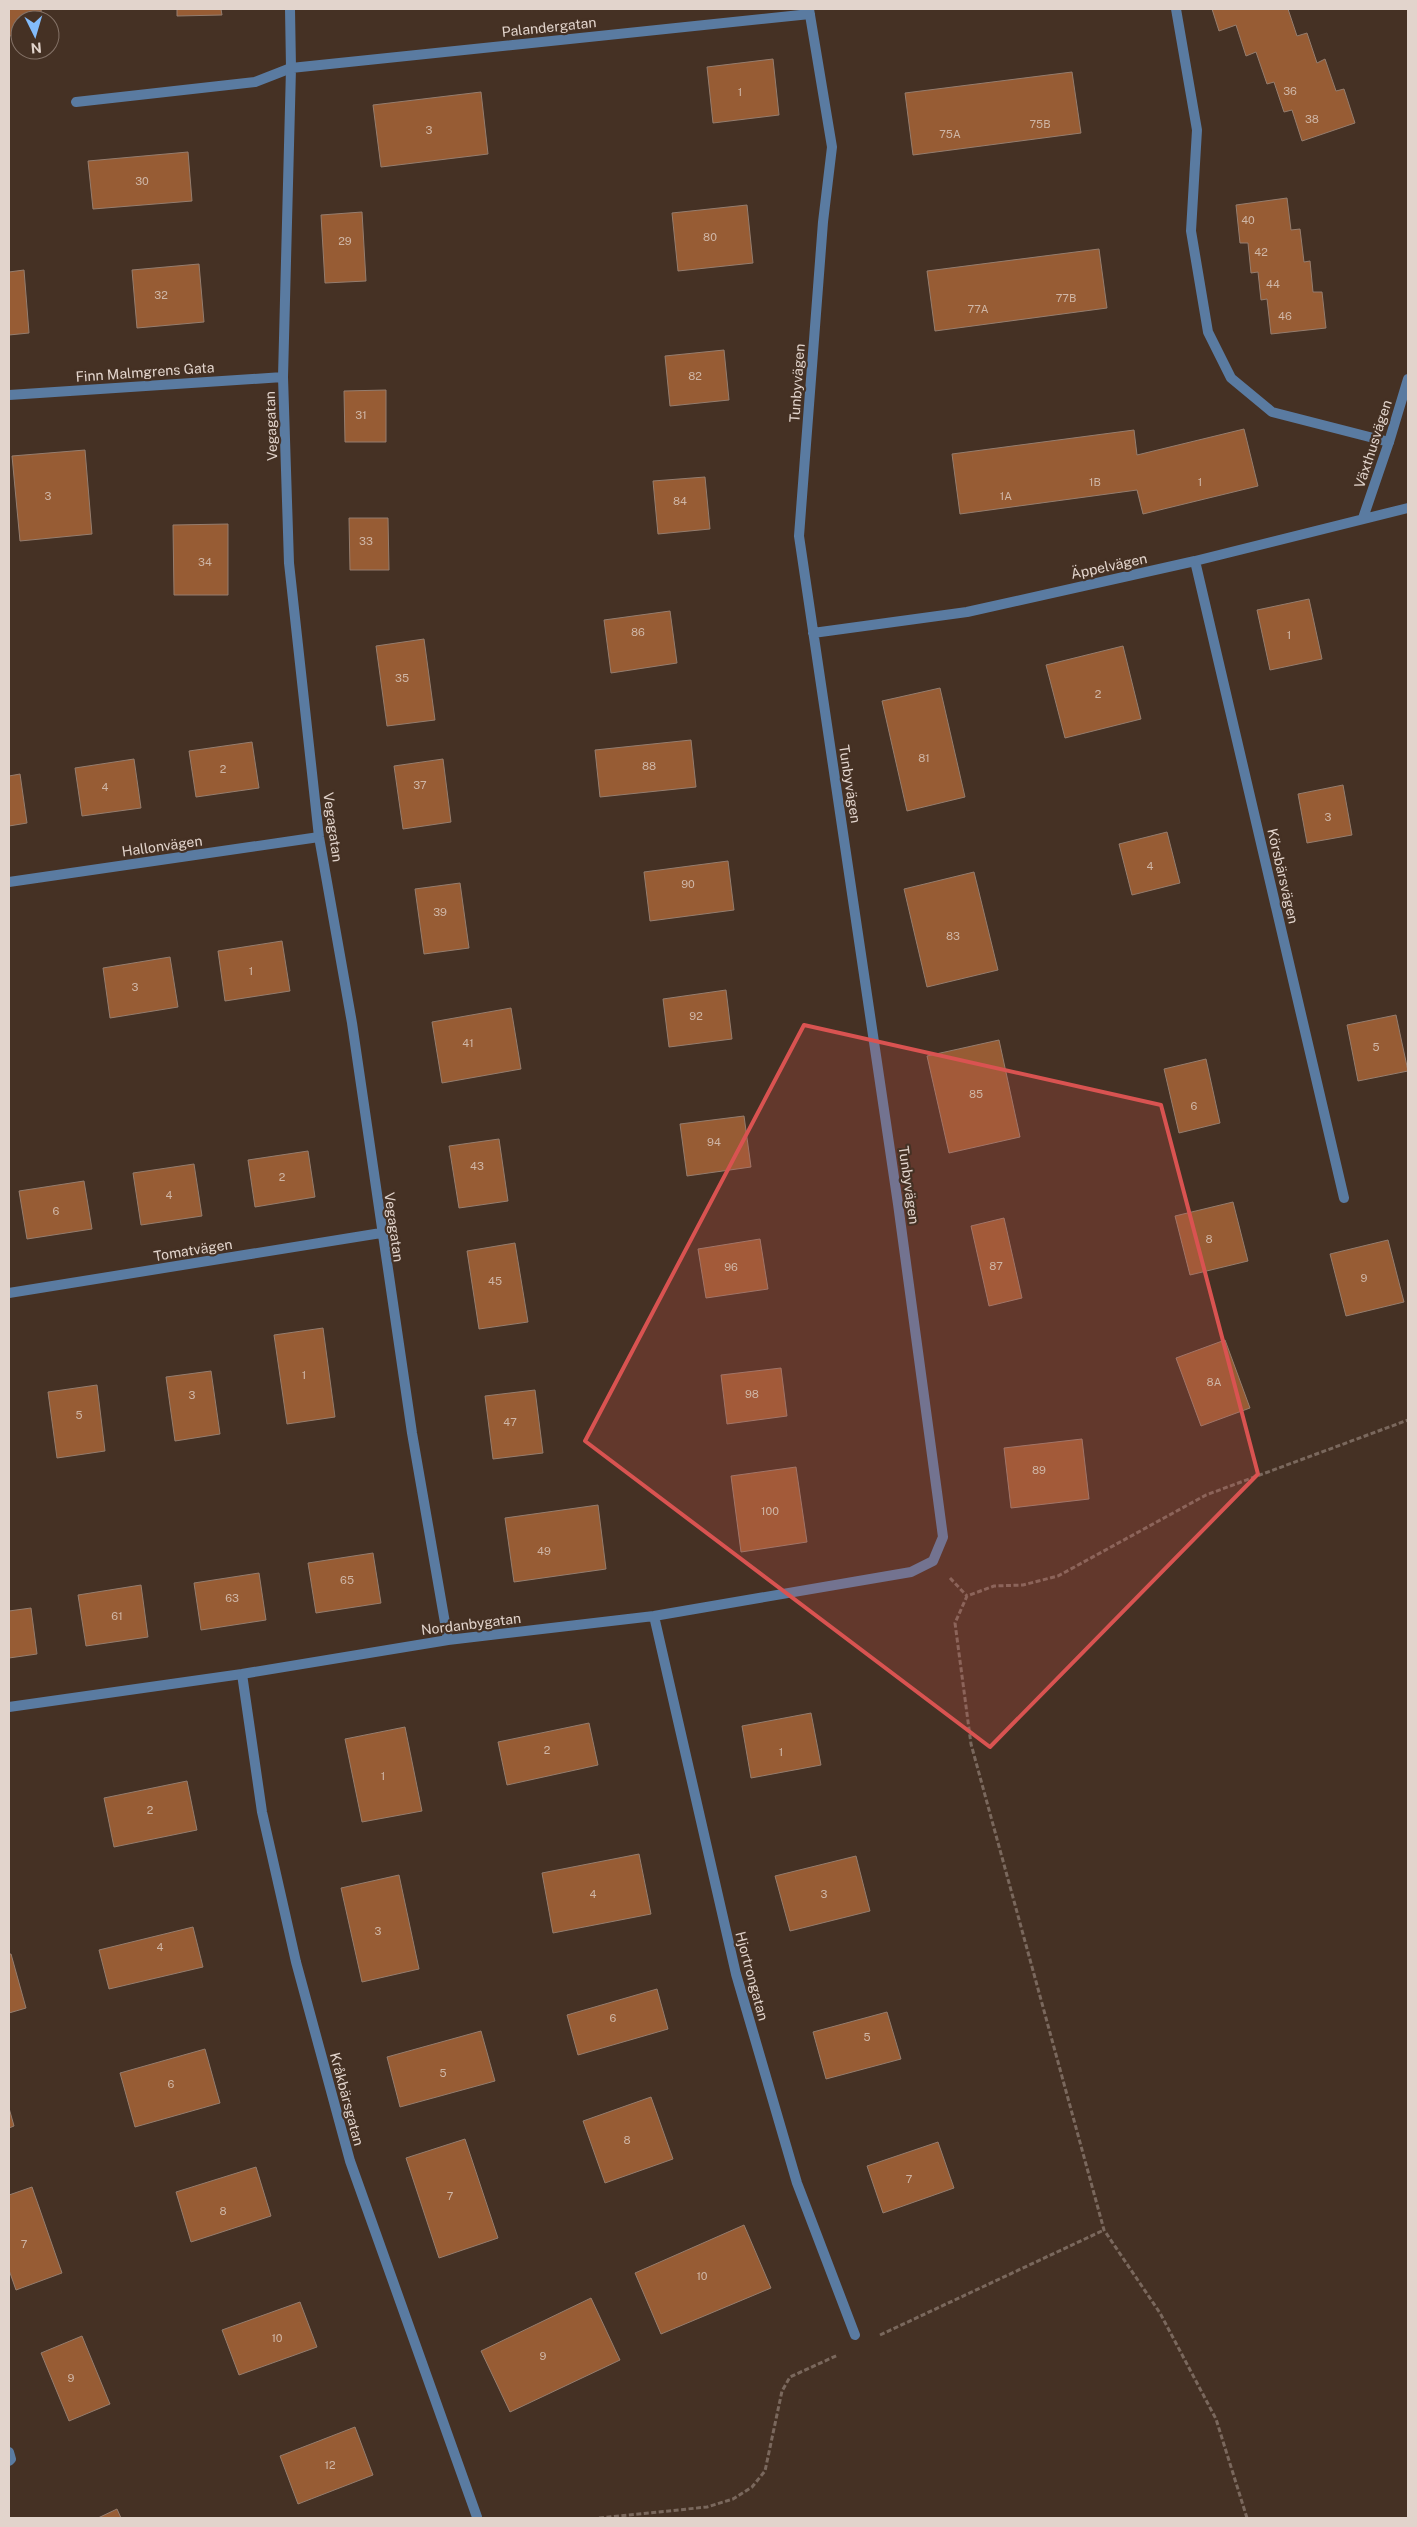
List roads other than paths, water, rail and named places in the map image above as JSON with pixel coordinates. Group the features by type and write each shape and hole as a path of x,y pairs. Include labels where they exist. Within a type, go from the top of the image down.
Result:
{"street":[{"name":"Vegagatan","path":"290,9 291,68 283,377 288,563 319,837 352,1023 381,1233 412,1433 448,1640"},
{"path":"1176,9 1197,130 1191,231 1208,332 1231,378 1272,412 1389,442"},
{"name":"Palandergatan","path":"76,102 254,82 291,68 809,12"},
{"name":"Tunbyvägen","path":"809,12 832,147 823,222 799,536 898,1204 936,1482 943,1537 933,1561"},
{"name":"Finn Malmgrens Gata","path":"9,395 283,377"},
{"name":"Växthusvägen","path":"1363,518 1408,379"},
{"name":"Äppelvägen","path":"813,633 966,612 1195,561 1408,508"},
{"name":"Körsbärsvägen","path":"1195,561 1344,1198"},
{"name":"Hallonvägen","path":"9,882 319,837"},
{"name":"Tomatvägen","path":"9,1293 381,1233"},
{"name":"Nordanbygatan","path":"9,1707 242,1674 448,1640 654,1616 911,1572 933,1561"},
{"name":"Hjortrongatan","path":"654,1616 736,1974 797,2183 855,2335"},
{"name":"Kråkbärsgatan","path":"242,1674 262,1812 296,1962 350,2161 477,2516"},
{"path":"9,2452 11,2460 9,2461"}]}
